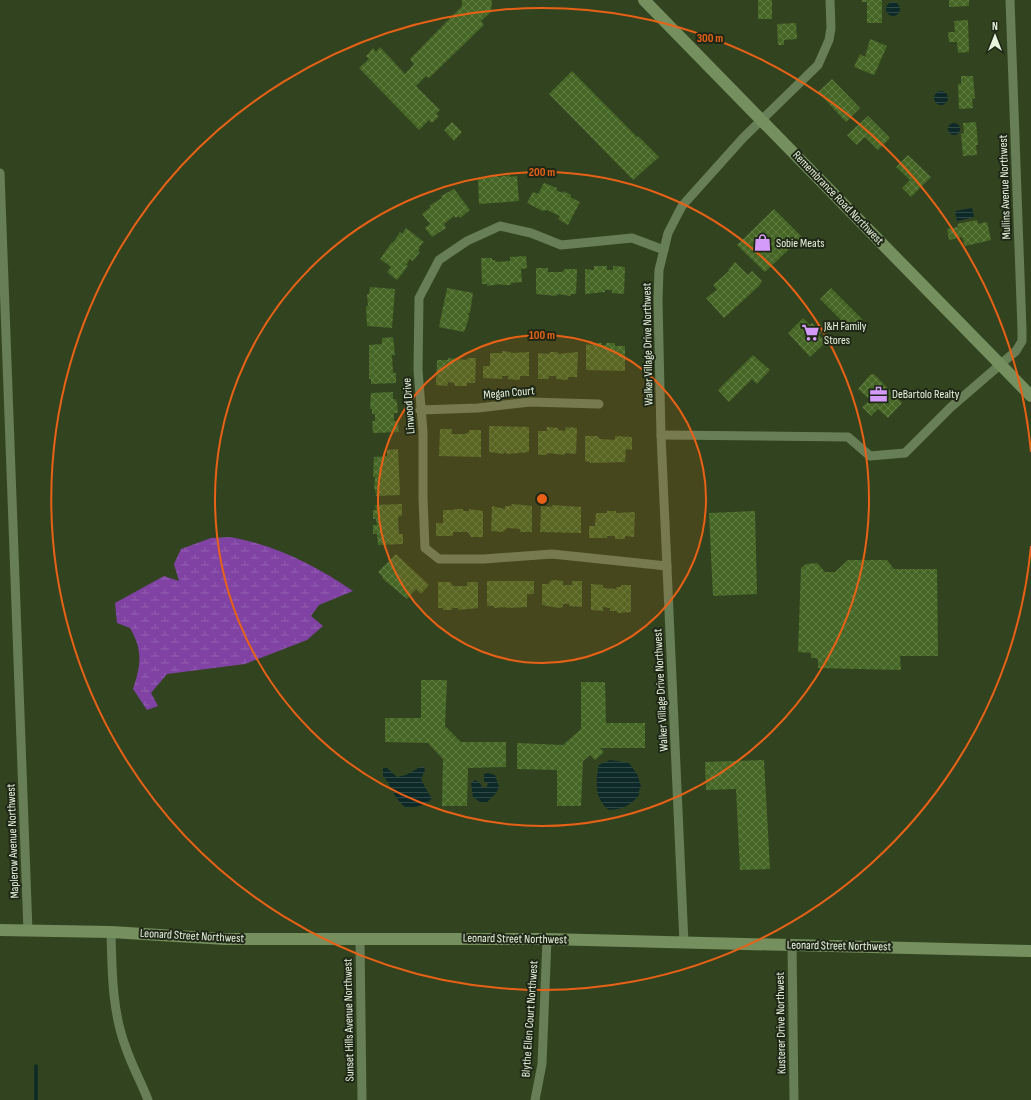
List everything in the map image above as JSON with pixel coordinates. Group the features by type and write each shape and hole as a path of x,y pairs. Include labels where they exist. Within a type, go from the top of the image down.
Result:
{"main road":[{"name":"Remembrance Road Northwest","path":"644,0 762,119 1031,396"},
{"name":"Leonard Street Northwest","path":"0,930 111,932 225,939 547,939 1031,951"}],"street":[{"name":"Walker Village Drive Northwest","path":"684,943 661,436 658,300 659,270 668,233 682,206 762,119 818,65 826,50 831,28 830,0"},
{"name":"Mullins Avenue Northwest","path":"1002,365 1016,352 1022,341 1010,0"},
{"name":"Maplerow Avenue Northwest","path":"0,174 28,931"},
{"name":"Linwood Drive","path":"664,250 632,238 561,245 531,233 500,226 467,241 439,260 419,298 420,410 423,432 423,498 426,548 440,559 484,559 552,554 667,566"},
{"path":"661,436 848,436 870,456 905,453 951,407 1002,365"},
{"name":"Megan Court","path":"420,410 478,408 530,402 599,404"},
{"path":"111,932 115,998 119,1025 126,1048 148,1100"},
{"name":"Sunset Hills Avenue Northwest","path":"360,939 362,1100"},
{"name":"Blythe Ellen Court Northwest","path":"535,1100 542,1064 547,939"},
{"name":"Kusterer Drive Northwest","path":"792,945 794,1100"}],"green space":[{"path":"230,537 263,545 294,557 353,591 319,605 311,616 323,626 307,640 245,664 167,674 151,693 158,706 147,710 133,689 139,665 139,651 137,643 130,628 117,623 115,603 164,576 179,581 174,564 181,549 211,538"}],"water":[{"path":"890,2 896,2 900,6 900,12 896,16 890,16 886,12 886,6"},
{"path":"938,91 944,91 948,95 948,101 944,105 938,105 934,101 934,95"},
{"path":"952,123 956,123 960,129 956,135 952,135 948,131 948,127"},
{"path":"972,208 974,217 957,221 955,211"},
{"path":"610,760 629,763 638,776 641,787 639,790 639,795 632,802 622,808 609,810 604,806 599,796 597,790 597,778 599,765"},
{"path":"420,767 424,767 425,770 421,779 432,798 427,803 420,806 405,807 397,799 383,776 383,768 387,768 397,777 406,775"},
{"path":"488,773 495,775 499,787 496,793 487,802 480,802 473,797 471,783 475,780 480,783 482,787 486,788 488,784 484,781 484,774"}],"building":[{"path":"462,0 492,0 491,12 481,21 484,25 429,78 426,76 416,86 440,110 436,114 439,116 432,123 429,120 419,130 359,68 369,59 366,56 373,48 376,52 380,47 405,74 414,64 410,59 462,6"},
{"path":"758,0 772,0 772,19 758,19"},
{"path":"862,0 882,0 882,23 867,23 867,2 862,2"},
{"path":"949,0 969,0 969,6 949,7"},
{"path":"968,20 969,52 958,53 957,42 949,42 948,32 955,32 954,21"},
{"path":"796,23 797,39 784,40 784,45 778,45 777,24"},
{"path":"870,39 887,46 874,75 854,67 860,54 865,57"},
{"path":"572,71 637,137 638,136 659,157 633,180 549,94"},
{"path":"961,76 973,76 975,98 972,99 973,108 959,109 958,84 961,84"},
{"path":"832,79 860,108 846,122 818,92"},
{"path":"868,116 890,138 878,150 865,137 857,145 847,135"},
{"path":"452,122 462,132 454,141 444,130"},
{"path":"976,122 978,145 976,145 977,155 963,156 961,134 964,133 963,123"},
{"path":"908,155 931,177 911,197 902,188 910,180 896,167"},
{"path":"497,175 498,177 510,175 510,177 517,176 519,201 479,204 478,179"},
{"path":"544,183 557,188 556,190 562,193 563,191 571,195 570,197 580,202 568,225 558,219 560,216 547,210 543,211 527,203 533,192 538,194"},
{"path":"454,189 470,210 460,218 458,216 456,218 454,216 444,224 446,228 432,237 425,228 430,224 422,214 431,207 429,206 442,198 441,196"},
{"path":"774,209 802,237 765,272 737,245"},
{"path":"977,220 978,224 987,222 991,240 965,246 962,237 949,240 947,229 958,227 957,224"},
{"path":"406,228 424,242 419,247 420,248 418,251 420,252 413,261 410,259 406,265 408,266 397,280 387,272 391,267 380,259 400,232 402,234"},
{"path":"526,256 527,268 521,269 522,282 511,283 511,285 501,284 487,286 487,284 482,284 481,258 492,258 492,260 495,260 496,262 510,261 510,257"},
{"path":"735,262 748,275 752,271 762,281 759,286 724,318 706,298 717,290 713,285 729,271 728,270"},
{"path":"594,266 607,266 607,270 613,270 613,266 625,267 624,294 612,293 612,290 605,290 605,292 585,294 585,269 594,270"},
{"path":"536,268 548,268 548,272 562,272 565,269 577,269 576,294 571,294 571,296 557,294 557,296 536,294"},
{"path":"370,287 395,289 392,328 367,326 366,306 368,306 367,294 369,294"},
{"path":"447,288 473,293 470,313 468,313 469,318 464,332 439,327"},
{"path":"831,288 863,320 852,331 820,299"},
{"path":"803,318 810,325 812,323 821,333 819,335 826,342 810,357 788,333"},
{"path":"393,337 395,355 392,355 393,373 396,373 396,383 371,384 371,379 369,379 369,345 382,344 382,338"},
{"path":"593,343 602,343 602,345 606,345 606,343 615,343 615,346 625,346 625,371 586,370 586,344 593,345"},
{"path":"502,351 511,353 529,352 529,376 520,376 520,380 508,379 508,376 502,376 502,379 483,378 483,366 490,366 490,353 502,353"},
{"path":"550,352 558,352 558,354 578,352 577,377 568,377 568,380 556,379 556,376 549,376 549,379 538,379 538,353 549,354"},
{"path":"753,355 770,370 757,384 752,379 729,402 718,390"},
{"path":"448,358 467,360 467,358 476,358 475,383 467,383 467,386 455,386 454,383 448,382 447,386 436,385 437,360 448,360"},
{"name":"DeBartolo Realty","path":"874,374 902,403 888,418 878,409 871,416 862,407 870,400 858,389 870,375"},
{"path":"393,392 393,399 397,402 398,413 394,413 394,421 398,421 399,432 373,433 372,421 375,421 375,414 372,414 372,409 370,409 371,393"},
{"path":"489,426 529,427 529,452 508,454 504,452 504,454 489,452"},
{"path":"547,427 558,428 558,430 565,431 566,427 577,428 576,454 565,453 565,455 547,453 546,455 538,455 538,431 547,431"},
{"path":"440,429 452,429 452,434 465,434 469,432 469,430 481,430 481,457 439,456"},
{"path":"585,436 597,436 600,439 615,440 615,436 632,437 632,450 626,449 625,462 590,463 585,461"},
{"path":"398,449 400,495 376,496 374,489 375,477 373,477 374,457 387,456 387,450"},
{"path":"402,504 402,516 399,516 398,519 399,534 403,534 403,544 378,545 377,534 373,534 373,525 377,525 376,519 373,519 373,510 376,510 375,505"},
{"path":"512,504 532,506 532,532 520,532 520,529 507,528 503,532 491,531 492,506 505,509 505,506 511,506"},
{"path":"552,505 581,507 581,533 540,532 541,506 552,507"},
{"path":"463,509 463,511 469,511 469,509 483,511 483,537 471,537 468,532 453,532 453,536 436,536 436,523 443,523 443,510"},
{"path":"607,511 616,511 616,513 635,512 634,537 625,536 625,539 615,539 615,536 607,536 607,538 589,538 589,526 595,526 596,513 607,513"},
{"path":"755,511 757,594 713,596 709,513"},
{"path":"396,554 429,585 421,594 416,589 407,599 382,578 383,577 378,572"},
{"path":"848,560 887,560 894,569 937,569 938,656 900,656 901,670 818,668 818,660 816,658 811,658 811,653 798,652 801,568 806,564 817,563 825,572 835,572"},
{"path":"552,580 563,581 563,585 572,585 572,581 582,581 582,607 569,606 569,604 563,604 563,607 558,608 542,605 542,584 548,584"},
{"path":"487,581 534,581 534,594 527,594 527,607 494,608 494,606 487,606"},
{"path":"438,582 450,582 453,586 467,586 467,582 478,582 478,608 458,610 458,608 452,608 452,610 443,610 443,608 438,608"},
{"path":"591,584 603,585 603,588 616,589 616,587 621,587 621,585 631,585 631,612 617,613 617,611 610,611 610,608 603,607 603,611 591,610"},
{"path":"421,680 447,680 445,726 461,742 506,742 506,767 468,768 467,806 442,806 443,759 428,743 385,742 385,718 421,718"},
{"path":"581,682 605,682 606,723 645,723 645,748 600,748 604,752 595,760 590,755 583,761 581,806 557,806 557,770 517,769 517,743 563,745 581,729"},
{"path":"764,760 770,869 740,870 736,789 706,790 705,762"}],"waterway":[{"path":"36,1066 36,1100"}],"place":[{"name":"Sobie Meats","path":"763,243"},
{"name":"J&H Family Stores","path":"811,333"},
{"name":"DeBartolo Realty","path":"879,394"}]}
